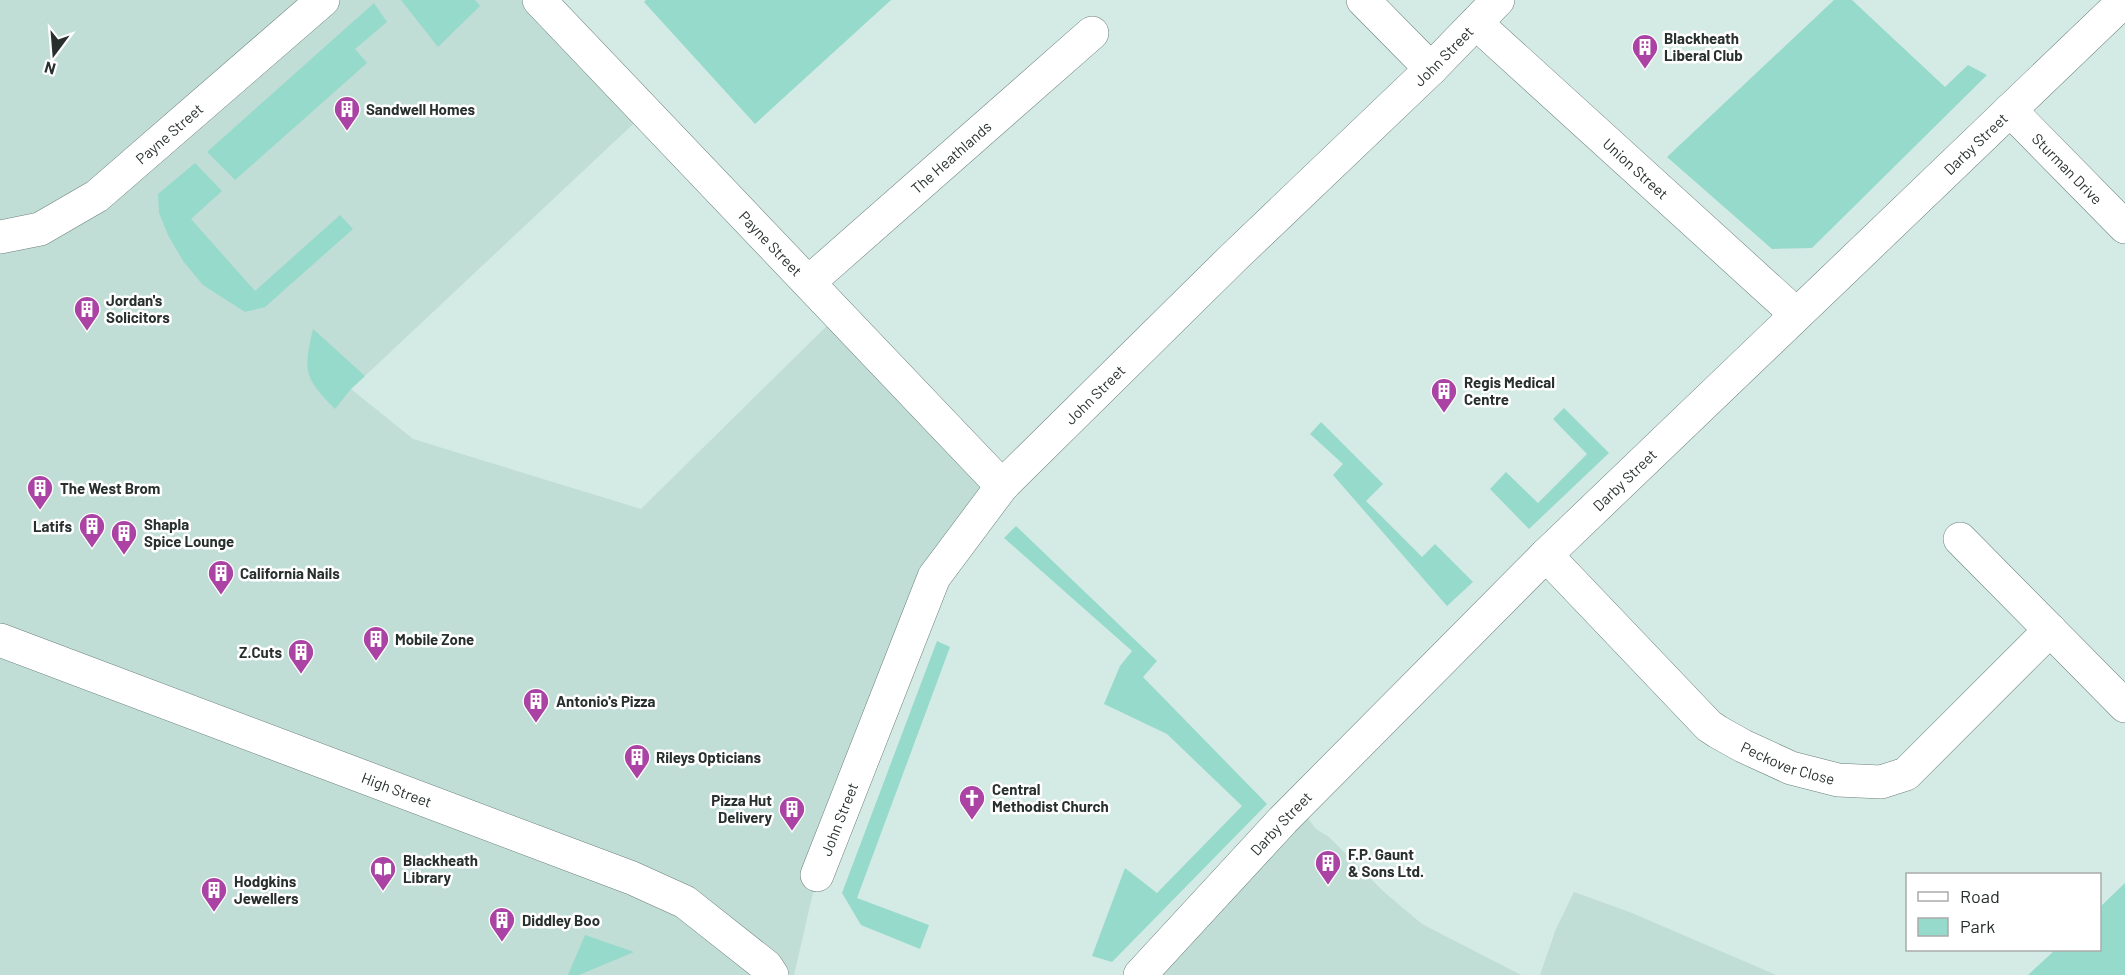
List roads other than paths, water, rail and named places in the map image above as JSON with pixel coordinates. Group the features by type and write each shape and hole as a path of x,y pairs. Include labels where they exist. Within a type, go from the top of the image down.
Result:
{"street":[{"name":"Payne Street","path":"0,237 40,229 96,195 323,0"},
{"name":"Payne Street","path":"539,0 1002,486"},
{"path":"1363,0 1431,69"},
{"name":"John Street","path":"817,875 934,577 1002,486 1233,258 1431,69 1498,0"},
{"name":"Darby Street","path":"1140,975 1282,820 1546,555 2125,0"},
{"name":"Union Street","path":"1476,22 1796,314"},
{"name":"The Heathlands","path":"809,282 1092,33"},
{"name":"Sturman Drive","path":"2010,110 2125,227"},
{"path":"1960,539 2125,706"},
{"name":"Peckover Close","path":"1546,555 1709,726 1743,746 1791,768 1838,780 1881,782 1906,774 2050,630"},
{"name":"High Street","path":"3,649 632,878 685,902 766,966 772,975"}],"place":[{"name":"Blackheath Liberal Club","path":"1645,70"},
{"name":"Sandwell Homes","path":"347,132"},
{"name":"Jordan's Solicitors","path":"87,332"},
{"name":"Regis Medical Centre","path":"1444,414"},
{"name":"The West Brom","path":"40,511"},
{"name":"Latifs","path":"92,549"},
{"name":"Shapla Spice Lounge","path":"124,556"},
{"name":"California Nails","path":"221,596"},
{"name":"Mobile Zone","path":"376,662"},
{"name":"Z.Cuts","path":"301,675"},
{"name":"Antonio's Pizza","path":"536,724"},
{"name":"Rileys Opticians","path":"637,780"},
{"name":"Central Methodist Church","path":"972,821"},
{"name":"Pizza Hut Delivery","path":"792,832"},
{"name":"F.P. Gaunt & Sons Ltd.","path":"1328,886"},
{"name":"Blackheath Library","path":"383,892"},
{"name":"Hodgkins Jewellers","path":"214,913"},
{"name":"Diddley Boo","path":"502,943"}]}
